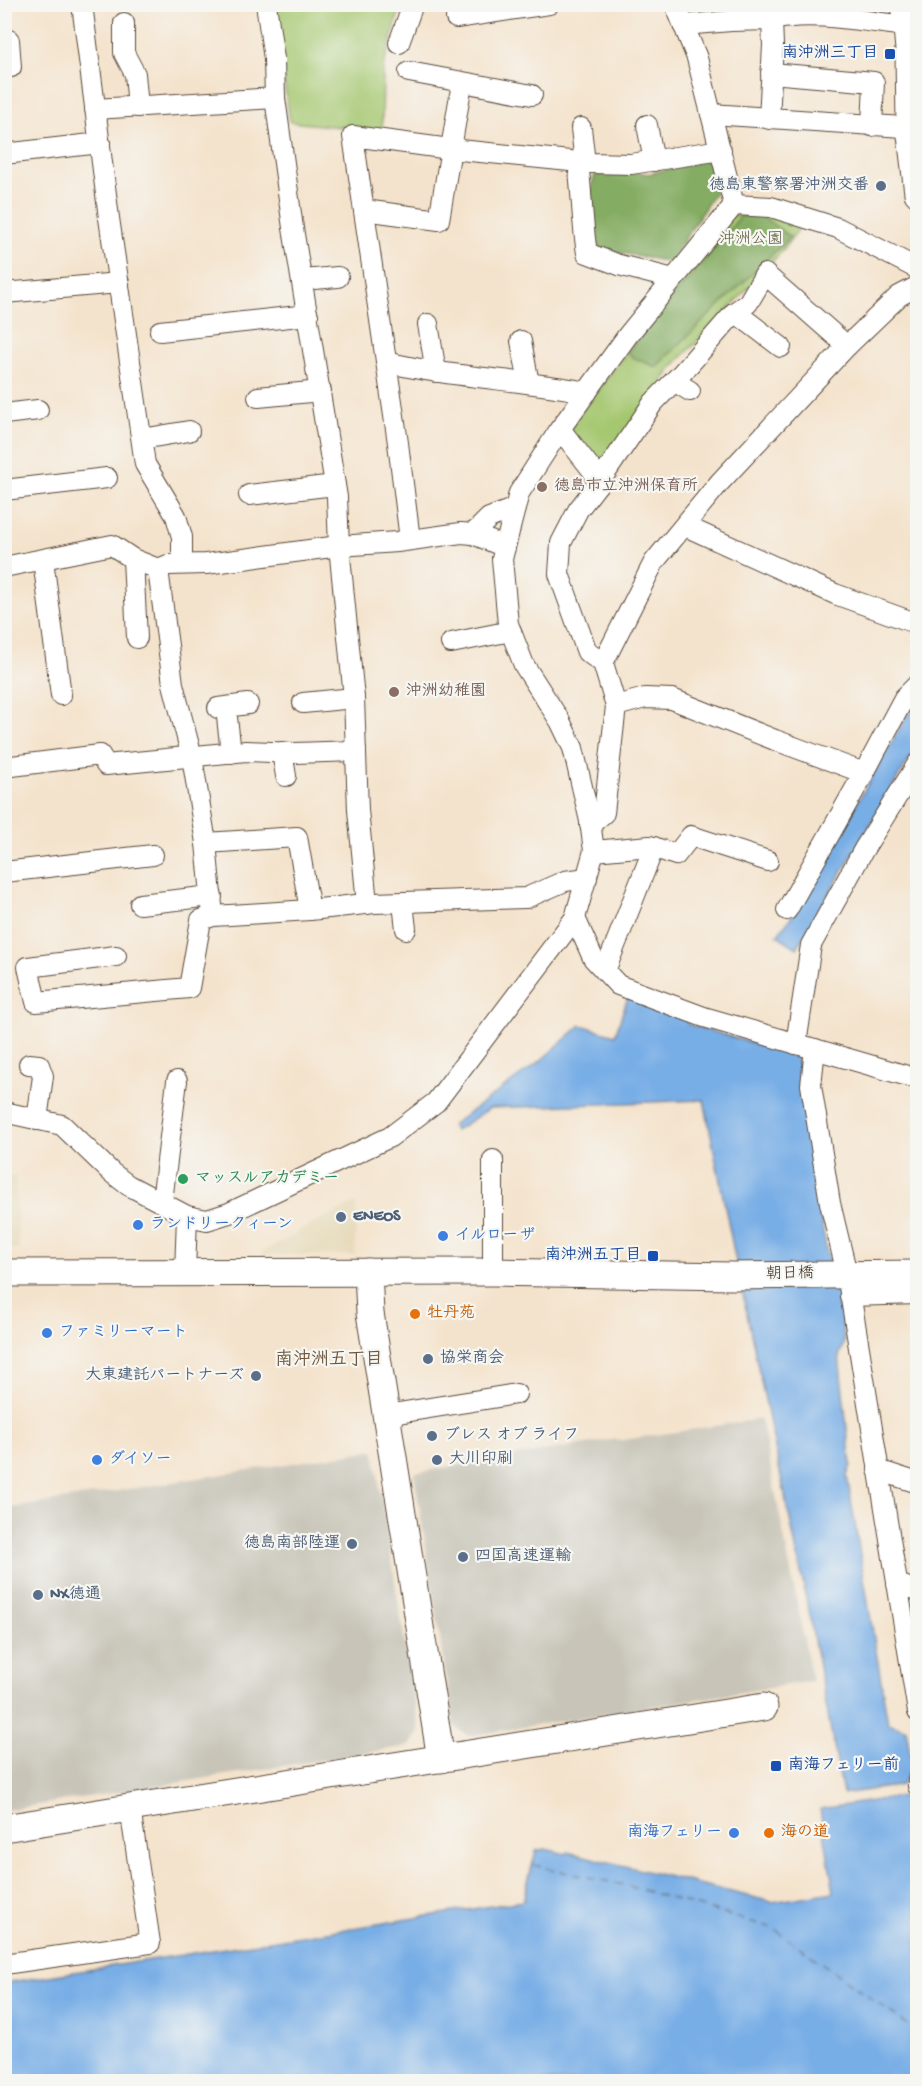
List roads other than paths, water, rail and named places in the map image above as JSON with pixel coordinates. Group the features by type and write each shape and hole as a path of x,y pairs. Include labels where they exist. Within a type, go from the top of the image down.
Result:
{"street":[{"path":"82,4 145,464 176,516 182,537 182,564"},
{"path":"266,4 274,59 275,98 335,485 354,698 358,810 367,904"},
{"path":"399,43 413,4"},
{"path":"456,18 549,4"},
{"path":"675,4 697,58 734,205"},
{"path":"683,25 772,21 788,16 844,19 910,33 918,193"},
{"path":"769,118 772,21"},
{"path":"122,22 124,53 135,74 138,107"},
{"path":"4,40 9,40 11,67"},
{"path":"409,72 532,95"},
{"path":"771,73 874,82 872,126"},
{"path":"363,210 439,220 462,82"},
{"path":"95,109 275,98"},
{"path":"711,114 914,127"},
{"path":"647,125 654,161"},
{"path":"581,128 583,229 587,253 619,265 673,279"},
{"path":"410,540 353,136 582,163 631,164 721,150"},
{"path":"4,154 100,143"},
{"path":"734,205 771,207 838,228 918,269"},
{"path":"4,1112 62,1125 112,1173 128,1185 187,1216 207,1221 229,1213 390,1137 436,1102 575,918 594,851 573,748 560,721 524,665 508,624 502,560 519,493 587,392 673,279 734,205"},
{"path":"590,825 604,813 616,706 603,663 587,652 560,574 561,543 578,510 653,403 682,386 735,312 748,303 765,274 847,346"},
{"path":"302,280 338,277"},
{"path":"4,292 119,283"},
{"path":"603,663 654,562 720,482 847,346 899,296 918,286"},
{"path":"735,312 782,347"},
{"path":"160,331 308,315"},
{"path":"428,324 436,372"},
{"path":"521,341 529,383"},
{"path":"386,362 436,372 587,392"},
{"path":"258,397 321,391"},
{"path":"4,414 38,410"},
{"path":"560,429 593,471 598,484"},
{"path":"142,439 189,430"},
{"path":"4,490 107,478"},
{"path":"249,495 335,485"},
{"path":"473,534 489,518 515,508"},
{"path":"685,526 834,594 918,624"},
{"path":"4,567 112,545 133,559 158,569 168,565 206,564 339,546 461,533 473,534 505,547"},
{"path":"133,559 137,638"},
{"path":"43,560 61,694"},
{"path":"158,569 173,684 192,757 207,843 213,916"},
{"path":"451,642 511,632"},
{"path":"786,910 904,698 918,684"},
{"path":"303,703 354,698"},
{"path":"616,706 645,698 672,699 864,773"},
{"path":"231,753 222,708 248,704"},
{"path":"4,768 100,755 106,765 270,747 356,751"},
{"path":"270,747 285,776"},
{"path":"918,763 864,849 812,945 805,1046 830,1203 848,1285 918,1713"},
{"path":"594,851 654,847 676,855 691,836 768,861"},
{"path":"207,843 297,837 310,910"},
{"path":"605,972 654,847"},
{"path":"4,873 153,855"},
{"path":"116,956 28,967 36,1002 189,988 201,920 213,916 367,904 526,898 565,881 587,878"},
{"path":"140,904 212,896"},
{"path":"403,903 406,929"},
{"path":"575,918 592,958 618,985 704,1017 918,1079"},
{"path":"29,1064 39,1065 43,1076 37,1120"},
{"path":"162,1201 177,1081"},
{"path":"493,1160 493,1272"},
{"path":"185,1273 187,1216"},
{"path":"368,1272 370,1313 441,1759"},
{"name":"朝日橋","path":"4,1273 493,1272 733,1276 848,1285 918,1274"},
{"path":"848,1285 918,1294"},
{"path":"386,1415 516,1394"},
{"path":"878,1470 918,1483"},
{"path":"897,1584 918,1591"},
{"path":"4,1828 764,1707"},
{"path":"918,1780 918,1785"},
{"path":"4,1964 150,1943 130,1808"}],"water":[{"path":"917,698 917,747 797,948 777,935 792,916"},
{"path":"628,997 688,1016 687,1024 797,1056 813,1176 827,1253 842,1305 844,1343 839,1356 851,1465 847,1476 888,1723 906,1729 912,1765 902,1785 843,1794 802,1577 704,1100 490,1108 455,1131 452,1125 538,1063 581,1025 615,1035"},
{"path":"917,1794 917,2081 5,2082 5,1983 523,1901 536,1851 545,1849 566,1854 568,1852 772,1902 834,1892 820,1809"}],"place":[{"name":"南沖洲三丁目","path":"890,54"},
{"name":"徳島東警察署沖洲交番","path":"881,186"},
{"name":"徳島市立沖洲保育所","path":"542,487"},
{"name":"沖洲幼稚園","path":"394,692"},
{"name":"マッスルアカデミー","path":"183,1179"},
{"name":"ENEOS","path":"341,1217"},
{"name":"ランドリークィーン","path":"138,1225"},
{"name":"イルローザ","path":"443,1236"},
{"name":"南沖洲五丁目","path":"653,1256"},
{"name":"牡丹苑","path":"415,1314"},
{"name":"ファミリーマート","path":"47,1333"},
{"name":"協栄商会","path":"428,1359"},
{"name":"大東建託パートナーズ","path":"256,1376"},
{"name":"ブレス オブ ライフ","path":"432,1436"},
{"name":"ダイソー","path":"97,1460"},
{"name":"大川印刷","path":"437,1460"},
{"name":"徳島南部陸運","path":"352,1544"},
{"name":"四国高速運輸","path":"463,1557"},
{"name":"NX徳通","path":"38,1595"},
{"name":"南海フェリー前","path":"776,1766"},
{"name":"南海フェリー","path":"734,1833"},
{"name":"海の道","path":"769,1833"}],"district":[{"name":"南沖洲五丁目","path":"329,1360"}],"park label":[{"name":"沖洲公園","path":"751,240"}]}
